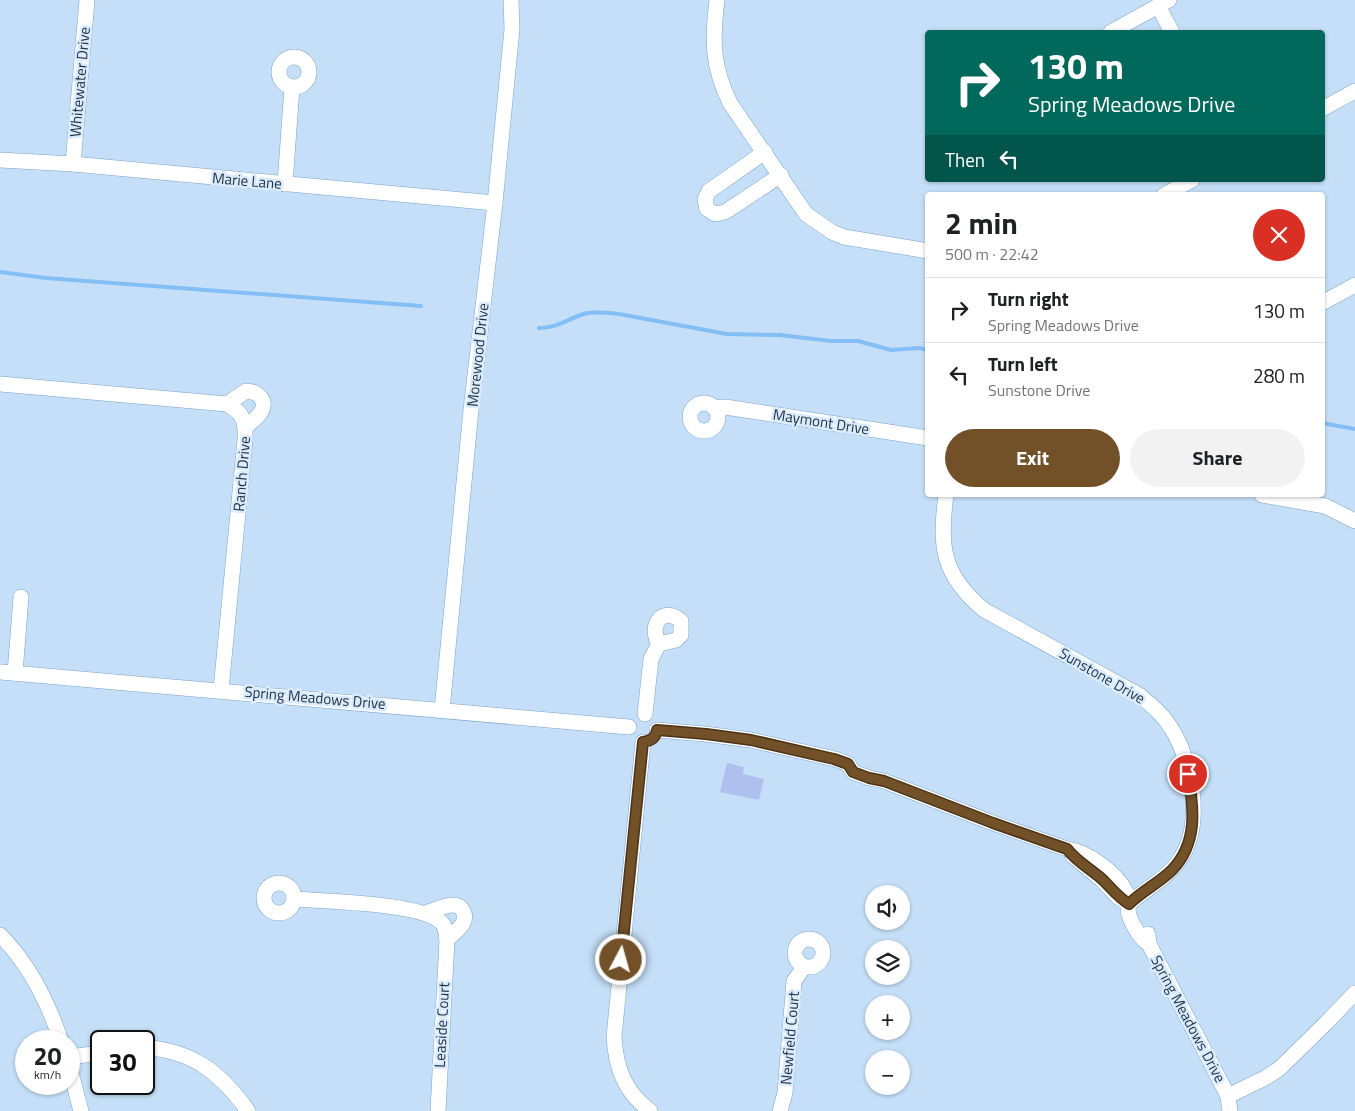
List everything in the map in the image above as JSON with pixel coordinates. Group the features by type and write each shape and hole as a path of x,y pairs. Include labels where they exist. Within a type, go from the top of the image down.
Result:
{"street":[{"name":"Whitewater Drive","path":"73,164 87,0"},
{"name":"Morewood Drive","path":"442,710 472,401 495,203 512,29 511,0"},
{"path":"717,0 714,47 722,85 730,103 806,214 832,232 844,237 925,250"},
{"path":"1115,30 1164,3 1171,30"},
{"path":"285,184 292,87"},
{"path":"1325,106 1355,91"},
{"path":"765,152 709,191 705,199 707,209 715,214 726,212 781,175"},
{"name":"Marie Lane","path":"0,160 73,164 495,203"},
{"path":"1170,192 1188,182"},
{"path":"1325,301 1355,285"},
{"path":"0,384 227,404 246,391 251,391 260,395 263,402 262,412 246,427"},
{"name":"Ranch Drive","path":"220,690 246,427 239,412 227,404"},
{"name":"Maymont Drive","path":"714,408 725,407 925,438"},
{"name":"Sunstone Drive","path":"946,497 942,522 945,553 950,570 971,599 984,610 1139,695 1162,714 1180,745 1193,803 1190,839 1181,858 1172,870 1129,904"},
{"path":"1273,497 1325,506 1355,521"},
{"path":"7,673 21,598"},
{"path":"645,714 651,659 659,644"},
{"name":"Spring Meadows Drive","path":"7,673 629,727"},
{"path":"641,714 645,714 656,721 656,734 651,740 638,742 631,736 629,727 633,719 641,714"},
{"name":"Spring Meadows Drive","path":"657,730 751,740 834,759 848,764 853,772 884,781 993,823 1077,851 1102,865 1115,877 1125,891 1129,904 1136,910 1149,935 1149,944 1228,1096 1230,1111"},
{"path":"643,742 614,1037 616,1058 626,1085 650,1111"},
{"name":"Leaside Court","path":"294,899 362,903 426,913 440,920 444,925 447,940 438,1111"},
{"name":"Leaside Court","path":"426,913 451,905 456,905 463,910 465,916 463,925 447,940"},
{"path":"0,935 14,950 35,981 48,1004 57,1030"},
{"name":"Newfield Court","path":"780,1111 785,1093 794,981 804,967"},
{"path":"1228,1096 1265,1078 1278,1069 1355,992"},
{"path":"155,1049 188,1058 205,1066 220,1076 248,1111"},
{"path":"77,1095 81,1111"}],"building":[{"path":"727,763 744,767 743,774 764,779 759,800 720,792"}],"waterway":[{"path":"0,272 46,278 421,306"},
{"path":"539,328 557,325 584,314 601,313 619,314 727,334 780,335 831,341 858,341 891,350 925,349"},
{"path":"1325,424 1355,429"}],"route":[{"path":"621,960 643,742 651,740 657,730 751,740 848,764 853,772 884,781 1067,849 1075,859 1086,866 1129,904 1172,870 1186,848 1190,839 1194,817 1188,774"}]}
